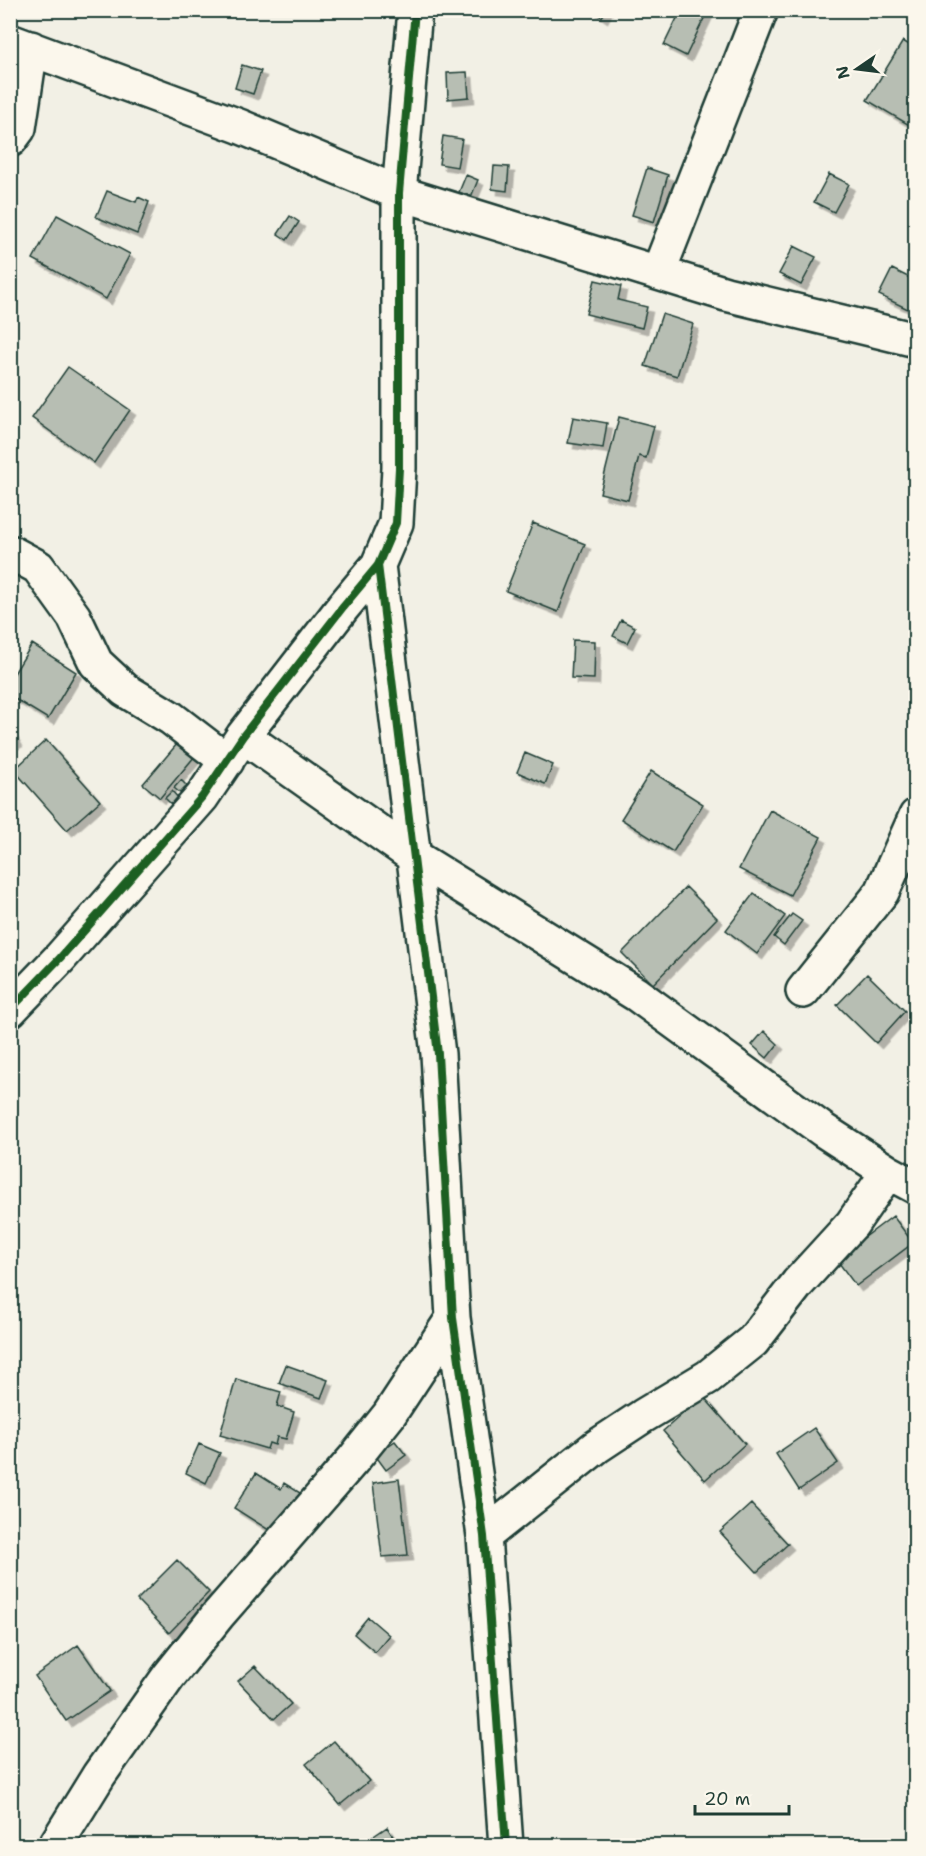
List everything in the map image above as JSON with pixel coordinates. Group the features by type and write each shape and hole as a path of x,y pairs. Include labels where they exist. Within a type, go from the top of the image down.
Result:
{"street":[{"path":"10,1010 60,958 202,797 235,749 378,565 396,523 399,468 399,193 415,10"},
{"path":"658,273 761,10"},
{"path":"10,141 19,128 21,45 239,126 399,193 726,294 915,340"},
{"path":"10,552 38,567 74,617 96,663 125,690 171,718 235,749 636,994 823,1130 902,1179 852,1224 798,1283 753,1341 708,1377 596,1447 484,1536"},
{"path":"378,565 438,1054 453,1318 484,1536 506,1845"},
{"path":"803,991 882,892 915,816"},
{"path":"56,1845 99,1775 169,1676 218,1615 368,1442 389,1415 453,1318"}],"building":[{"path":"592,10 606,10 602,17"},
{"path":"681,10 708,10 686,56 664,45"},
{"path":"903,41 916,49 916,129 867,100"},
{"path":"242,65 261,71 253,94 235,88"},
{"path":"467,72 469,97 448,99 447,73"},
{"path":"443,136 462,139 457,167 439,164"},
{"path":"494,166 509,167 507,191 492,189"},
{"path":"647,168 668,175 654,222 632,215"},
{"path":"829,174 849,184 834,212 814,202"},
{"path":"466,175 478,180 471,197 459,192"},
{"path":"107,191 136,202 138,197 149,202 137,234 96,217"},
{"path":"57,215 130,254 106,299 33,259"},
{"path":"290,216 299,222 287,240 278,234"},
{"path":"794,246 816,257 801,285 779,274"},
{"path":"892,269 916,281 916,313 879,295"},
{"path":"595,280 621,286 618,300 647,307 642,328 586,314"},
{"path":"662,314 693,324 677,376 645,366"},
{"path":"68,367 130,410 94,463 32,418"},
{"path":"573,417 607,423 603,448 568,443"},
{"path":"619,417 654,426 646,458 639,456 628,500 600,493"},
{"path":"533,523 585,544 558,612 506,591"},
{"path":"621,620 635,627 627,643 613,636"},
{"path":"573,640 595,641 594,679 571,678"},
{"path":"32,644 76,672 48,719 10,696 10,680"},
{"path":"10,729 17,741 10,745"},
{"path":"183,737 200,750 160,798 143,784"},
{"path":"46,740 100,801 67,830 14,770"},
{"path":"525,753 553,765 545,784 517,772"},
{"path":"651,771 703,804 673,852 621,819"},
{"path":"181,780 187,786 180,793 174,788"},
{"path":"172,791 180,800 173,806 165,798"},
{"path":"770,810 821,837 790,895 739,869"},
{"path":"686,887 717,918 653,984 622,953"},
{"path":"754,893 785,916 757,954 726,930"},
{"path":"792,914 802,921 784,945 774,937"},
{"path":"867,974 905,1011 876,1043 837,1005"},
{"path":"764,1031 778,1044 767,1058 752,1045"},
{"path":"893,1216 913,1243 856,1286 836,1259"},
{"path":"286,1365 328,1380 321,1398 279,1383"},
{"path":"236,1379 281,1392 277,1406 294,1412 286,1439 277,1437 275,1445 269,1443 267,1449 220,1435"},
{"path":"703,1396 745,1444 705,1480 663,1431"},
{"path":"814,1428 838,1463 799,1490 776,1454"},
{"path":"395,1441 406,1455 386,1470 375,1455"},
{"path":"199,1444 220,1453 206,1483 186,1473"},
{"path":"256,1473 281,1489 284,1483 305,1496 297,1509 290,1504 272,1532 234,1508"},
{"path":"399,1479 408,1555 382,1557 373,1483"},
{"path":"751,1504 788,1544 757,1572 720,1532"},
{"path":"177,1560 209,1592 169,1633 137,1600"},
{"path":"368,1617 389,1635 375,1652 354,1634"},
{"path":"78,1645 110,1691 66,1721 35,1676"},
{"path":"255,1666 291,1704 274,1719 238,1681"},
{"path":"334,1741 369,1781 340,1805 306,1764"},
{"path":"387,1827 399,1846 363,1846 362,1844"}],"cycle path":[{"path":"10,1010 60,958 202,797 243,736 378,565 396,523 399,468 399,193 415,10"},
{"path":"378,565 438,1054 453,1318 484,1536 506,1846"}]}
